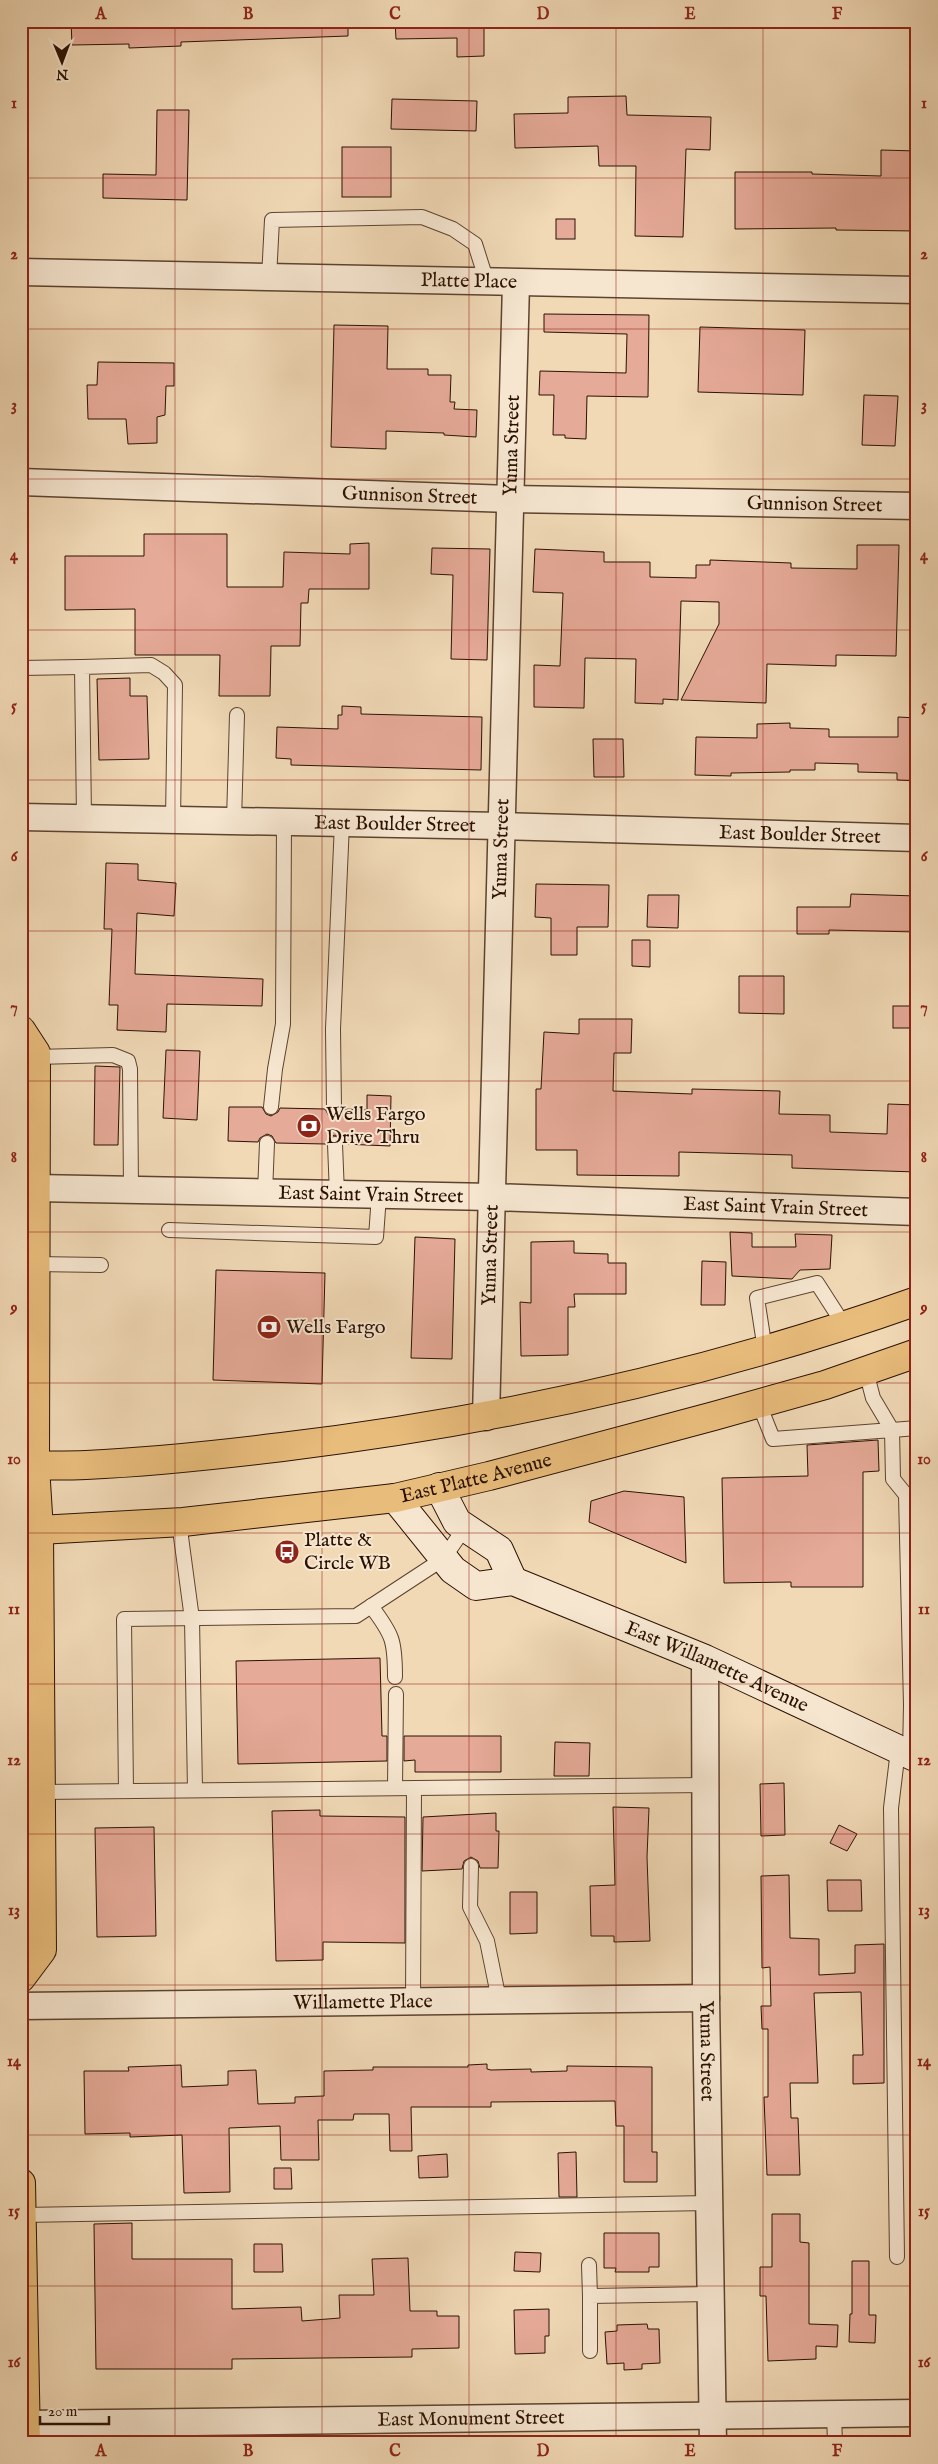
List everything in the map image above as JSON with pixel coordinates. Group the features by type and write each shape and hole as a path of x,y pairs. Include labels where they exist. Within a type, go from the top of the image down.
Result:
{"main road":[{"path":"21,1030 36,1053 35,1264 28,1466 40,1792 42,1950 21,1978"},
{"path":"28,1466 84,1466 161,1460 357,1438 486,1417 641,1383 764,1350 917,1301"},
{"name":"East Platte Avenue","path":"30,1530 179,1522 394,1498 759,1404 917,1353"},
{"path":"21,2183 25,2434"}],"street":[{"name":"Platte Place","path":"21,272 917,290"},
{"name":"Yuma Street","path":"486,1417 516,283"},
{"name":"Gunnison Street","path":"21,482 510,499 917,506"},
{"name":"East Boulder Street","path":"21,817 501,826 917,838"},
{"name":"East Saint Vrain Street","path":"35,1188 492,1198 917,1212"},
{"path":"394,1498 442,1559 453,1570 476,1586 513,1581 499,1550 464,1529 452,1515 439,1487"},
{"name":"East Willamette Avenue","path":"513,1581 705,1660 908,1755"},
{"name":"Yuma Street","path":"705,1660 706,1998 712,2443"},
{"name":"Willamette Place","path":"21,2006 706,1998"},
{"name":"East Monument Street","path":"25,2434 170,2433 712,2415 917,2413"}],"lane":[{"path":"269,278 272,220 422,217 453,228 475,244 486,282"},
{"path":"21,668 150,666 164,673 175,685 173,820"},
{"path":"82,667 84,818"},
{"path":"234,821 238,715"},
{"path":"272,1107 275,1069 283,1024 284,822"},
{"path":"334,1109 333,1029 342,823"},
{"path":"36,1057 113,1055 128,1061 130,1069 131,1190"},
{"path":"265,1193 267,1142"},
{"path":"335,1144 337,1194"},
{"path":"169,1230 376,1237 379,1195"},
{"path":"35,1264 101,1265"},
{"path":"764,1350 757,1298 817,1283 844,1325"},
{"path":"866,1371 873,1398 892,1430 893,1478 906,1496 912,1705 908,1755 891,1808 897,2257"},
{"path":"759,1404 773,1439 917,1428"},
{"path":"179,1522 192,1619 195,1790"},
{"path":"126,1791 124,1619 356,1616 442,1559 464,1529"},
{"path":"371,1606 390,1631 395,1647 395,1677"},
{"path":"395,1788 396,1694"},
{"path":"40,1792 706,1785"},
{"path":"413,2002 414,1788"},
{"path":"471,1866 470,1907 487,1941 499,2000"},
{"path":"22,2215 709,2203"},
{"path":"589,2266 590,2351"},
{"path":"590,2296 710,2294"},
{"path":"834,2414 835,2443"}],"building":[{"path":"71,21 348,21 348,36 181,42 181,46 129,48 129,44 72,45"},
{"path":"395,21 484,21 484,56 457,57 457,38 396,39"},
{"path":"626,96 627,115 711,117 710,150 686,149 683,237 635,236 636,166 599,166 598,146 515,148 514,114 568,113 568,97"},
{"path":"392,99 477,101 476,131 391,129"},
{"path":"157,110 189,110 187,200 103,198 103,174 156,175"},
{"path":"342,147 391,147 391,197 342,197"},
{"path":"881,150 917,151 917,231 836,230 836,228 735,229 735,172 812,172 812,174 881,176"},
{"path":"556,219 575,219 575,239 556,239"},
{"path":"544,314 649,315 648,397 587,396 586,439 565,438 565,435 553,435 554,395 539,395 540,371 626,373 627,334 544,332"},
{"path":"334,325 388,326 387,369 428,369 428,375 451,375 450,402 455,402 454,409 477,410 476,437 444,435 444,433 386,431 386,449 331,447"},
{"path":"700,327 805,330 803,395 698,392"},
{"path":"98,362 174,363 174,386 166,386 165,415 157,417 157,443 128,444 126,419 88,419 87,385 97,385"},
{"path":"864,395 898,396 895,446 862,445"},
{"path":"144,534 227,534 227,587 283,587 284,552 350,554 350,544 369,543 369,589 309,589 308,603 301,603 300,646 271,646 270,696 219,696 220,655 135,655 135,609 65,610 65,556 144,556"},
{"path":"857,545 899,545 896,656 836,655 836,666 767,664 766,703 681,700 719,624 719,602 681,601 678,700 663,699 663,704 635,703 636,659 585,658 584,708 534,707 534,665 560,666 563,593 533,592 535,549 604,552 604,562 650,562 650,577 696,578 696,565 710,565 710,560 791,563 791,568 857,569"},
{"path":"432,548 490,549 487,660 451,659 453,575 431,574"},
{"path":"130,678 130,696 147,696 149,759 99,760 97,679"},
{"path":"342,706 361,707 361,714 482,717 481,770 291,765 291,759 276,758 277,727 338,729 338,715 342,715"},
{"path":"898,717 917,718 917,781 897,780 897,773 858,772 858,764 815,763 815,770 731,773 731,776 695,775 696,737 757,738 757,724 790,723 790,728 829,729 829,737 898,737"},
{"path":"593,739 623,739 624,777 594,777"},
{"path":"106,863 138,864 138,880 176,883 174,916 137,913 135,974 263,979 262,1006 167,1004 166,1032 117,1030 118,1005 109,1005 112,929 104,929"},
{"path":"536,884 609,885 608,927 577,927 577,955 551,955 551,918 535,917"},
{"path":"851,894 917,896 917,932 829,930 829,934 797,934 797,907 850,907"},
{"path":"648,895 679,895 678,928 647,927"},
{"path":"632,940 650,940 650,967 632,966"},
{"path":"739,976 784,976 784,1014 739,1013"},
{"path":"893,1006 917,1006 917,1028 893,1028"},
{"path":"579,1019 632,1019 631,1053 614,1053 613,1091 692,1094 692,1089 780,1091 779,1114 830,1115 830,1132 887,1134 888,1104 917,1105 917,1172 792,1168 792,1155 679,1152 679,1176 577,1175 577,1150 536,1150 536,1089 541,1089 544,1032 579,1034"},
{"path":"166,1050 200,1051 197,1120 163,1118"},
{"path":"95,1066 120,1067 118,1145 94,1145"},
{"name":"Wells Fargo Drive Thru","path":"367,1095 391,1096 390,1146 344,1144 342,1139 335,1135 330,1137 326,1144 276,1143 272,1136 267,1134 260,1138 258,1142 228,1141 229,1107 262,1107 266,1114 271,1116 278,1112 280,1108 325,1109 329,1116 335,1118 341,1114 343,1109 367,1110"},
{"path":"730,1232 752,1233 752,1247 796,1247 795,1234 832,1235 830,1269 800,1270 792,1279 732,1276"},
{"path":"415,1237 455,1239 452,1359 411,1358"},
{"path":"574,1241 574,1253 608,1254 608,1263 626,1263 626,1294 574,1294 575,1307 568,1307 568,1355 521,1356 520,1302 531,1303 531,1242"},
{"path":"702,1261 726,1262 725,1305 701,1305"},
{"name":"Wells Fargo","path":"216,1270 325,1273 322,1384 213,1380"},
{"path":"878,1440 879,1471 863,1472 863,1587 791,1587 791,1582 724,1583 722,1478 808,1476 807,1445"},
{"path":"624,1491 684,1497 686,1563 589,1522 591,1501"},
{"path":"380,1658 382,1736 387,1736 387,1761 238,1764 236,1661"},
{"path":"404,1736 501,1736 501,1772 415,1772 415,1760 404,1761"},
{"path":"555,1742 590,1743 589,1776 554,1776"},
{"path":"784,1783 785,1835 761,1836 760,1784"},
{"path":"613,1807 649,1808 647,1857 650,1941 614,1942 614,1936 591,1936 590,1886 615,1885"},
{"path":"320,1810 320,1816 405,1817 405,1943 323,1942 323,1960 276,1961 272,1811"},
{"path":"496,1813 496,1831 499,1831 498,1868 480,1868 478,1861 471,1857 464,1861 462,1869 422,1871 423,1817"},
{"path":"839,1825 857,1834 847,1851 830,1843"},
{"path":"154,1827 156,1936 97,1937 95,1828"},
{"path":"789,1875 790,1938 819,1939 819,1975 855,1973 855,1945 884,1944 884,2083 853,2084 853,2055 863,2055 861,1992 814,1993 818,2083 790,2083 791,2118 798,2118 800,2175 767,2175 764,2097 768,2097 768,2029 762,2029 761,2006 771,2006 770,1967 762,1968 761,1876"},
{"path":"827,1880 861,1880 862,1911 828,1911"},
{"path":"510,1892 537,1892 537,1933 510,1934"},
{"path":"487,2064 487,2069 491,2070 531,2069 531,2072 567,2071 567,2066 652,2067 652,2152 657,2152 657,2182 624,2182 624,2126 616,2126 615,2101 491,2102 491,2107 411,2107 412,2151 390,2151 389,2114 354,2114 353,2120 318,2120 319,2160 281,2160 280,2126 229,2128 230,2192 184,2193 182,2135 130,2137 130,2133 85,2134 84,2071 129,2071 128,2067 181,2065 182,2087 228,2085 228,2071 256,2070 258,2104 295,2103 295,2097 324,2096 324,2071 373,2070 373,2067 468,2067 468,2065"},
{"path":"576,2152 577,2197 559,2197 558,2153"},
{"path":"447,2154 448,2177 419,2178 418,2156"},
{"path":"274,2168 291,2168 292,2189 274,2189"},
{"path":"772,2214 800,2214 800,2242 809,2243 809,2324 838,2325 837,2347 816,2346 816,2359 768,2361 766,2296 760,2296 760,2267 772,2267"},
{"path":"132,2223 132,2259 232,2259 232,2309 301,2307 302,2321 340,2318 339,2295 374,2295 372,2259 408,2258 410,2311 437,2311 437,2316 459,2316 459,2348 412,2349 412,2357 232,2359 232,2369 96,2369 94,2224"},
{"path":"604,2233 659,2233 659,2267 649,2267 649,2272 615,2272 616,2268 604,2268"},
{"path":"254,2244 282,2244 283,2272 254,2272"},
{"path":"515,2252 541,2253 540,2272 514,2271"},
{"path":"852,2261 869,2261 869,2315 876,2315 875,2343 849,2342 850,2314 852,2314"},
{"path":"549,2309 549,2336 545,2336 545,2353 515,2354 514,2310"},
{"path":"647,2324 648,2329 659,2329 660,2363 642,2364 642,2369 624,2370 624,2363 607,2364 605,2332 617,2331 617,2325"}],"place":[{"name":"Wells Fargo Drive Thru","path":"309,1126"},
{"name":"Wells Fargo","path":"269,1327"},
{"name":"Platte & Circle WB","path":"287,1552"}]}
